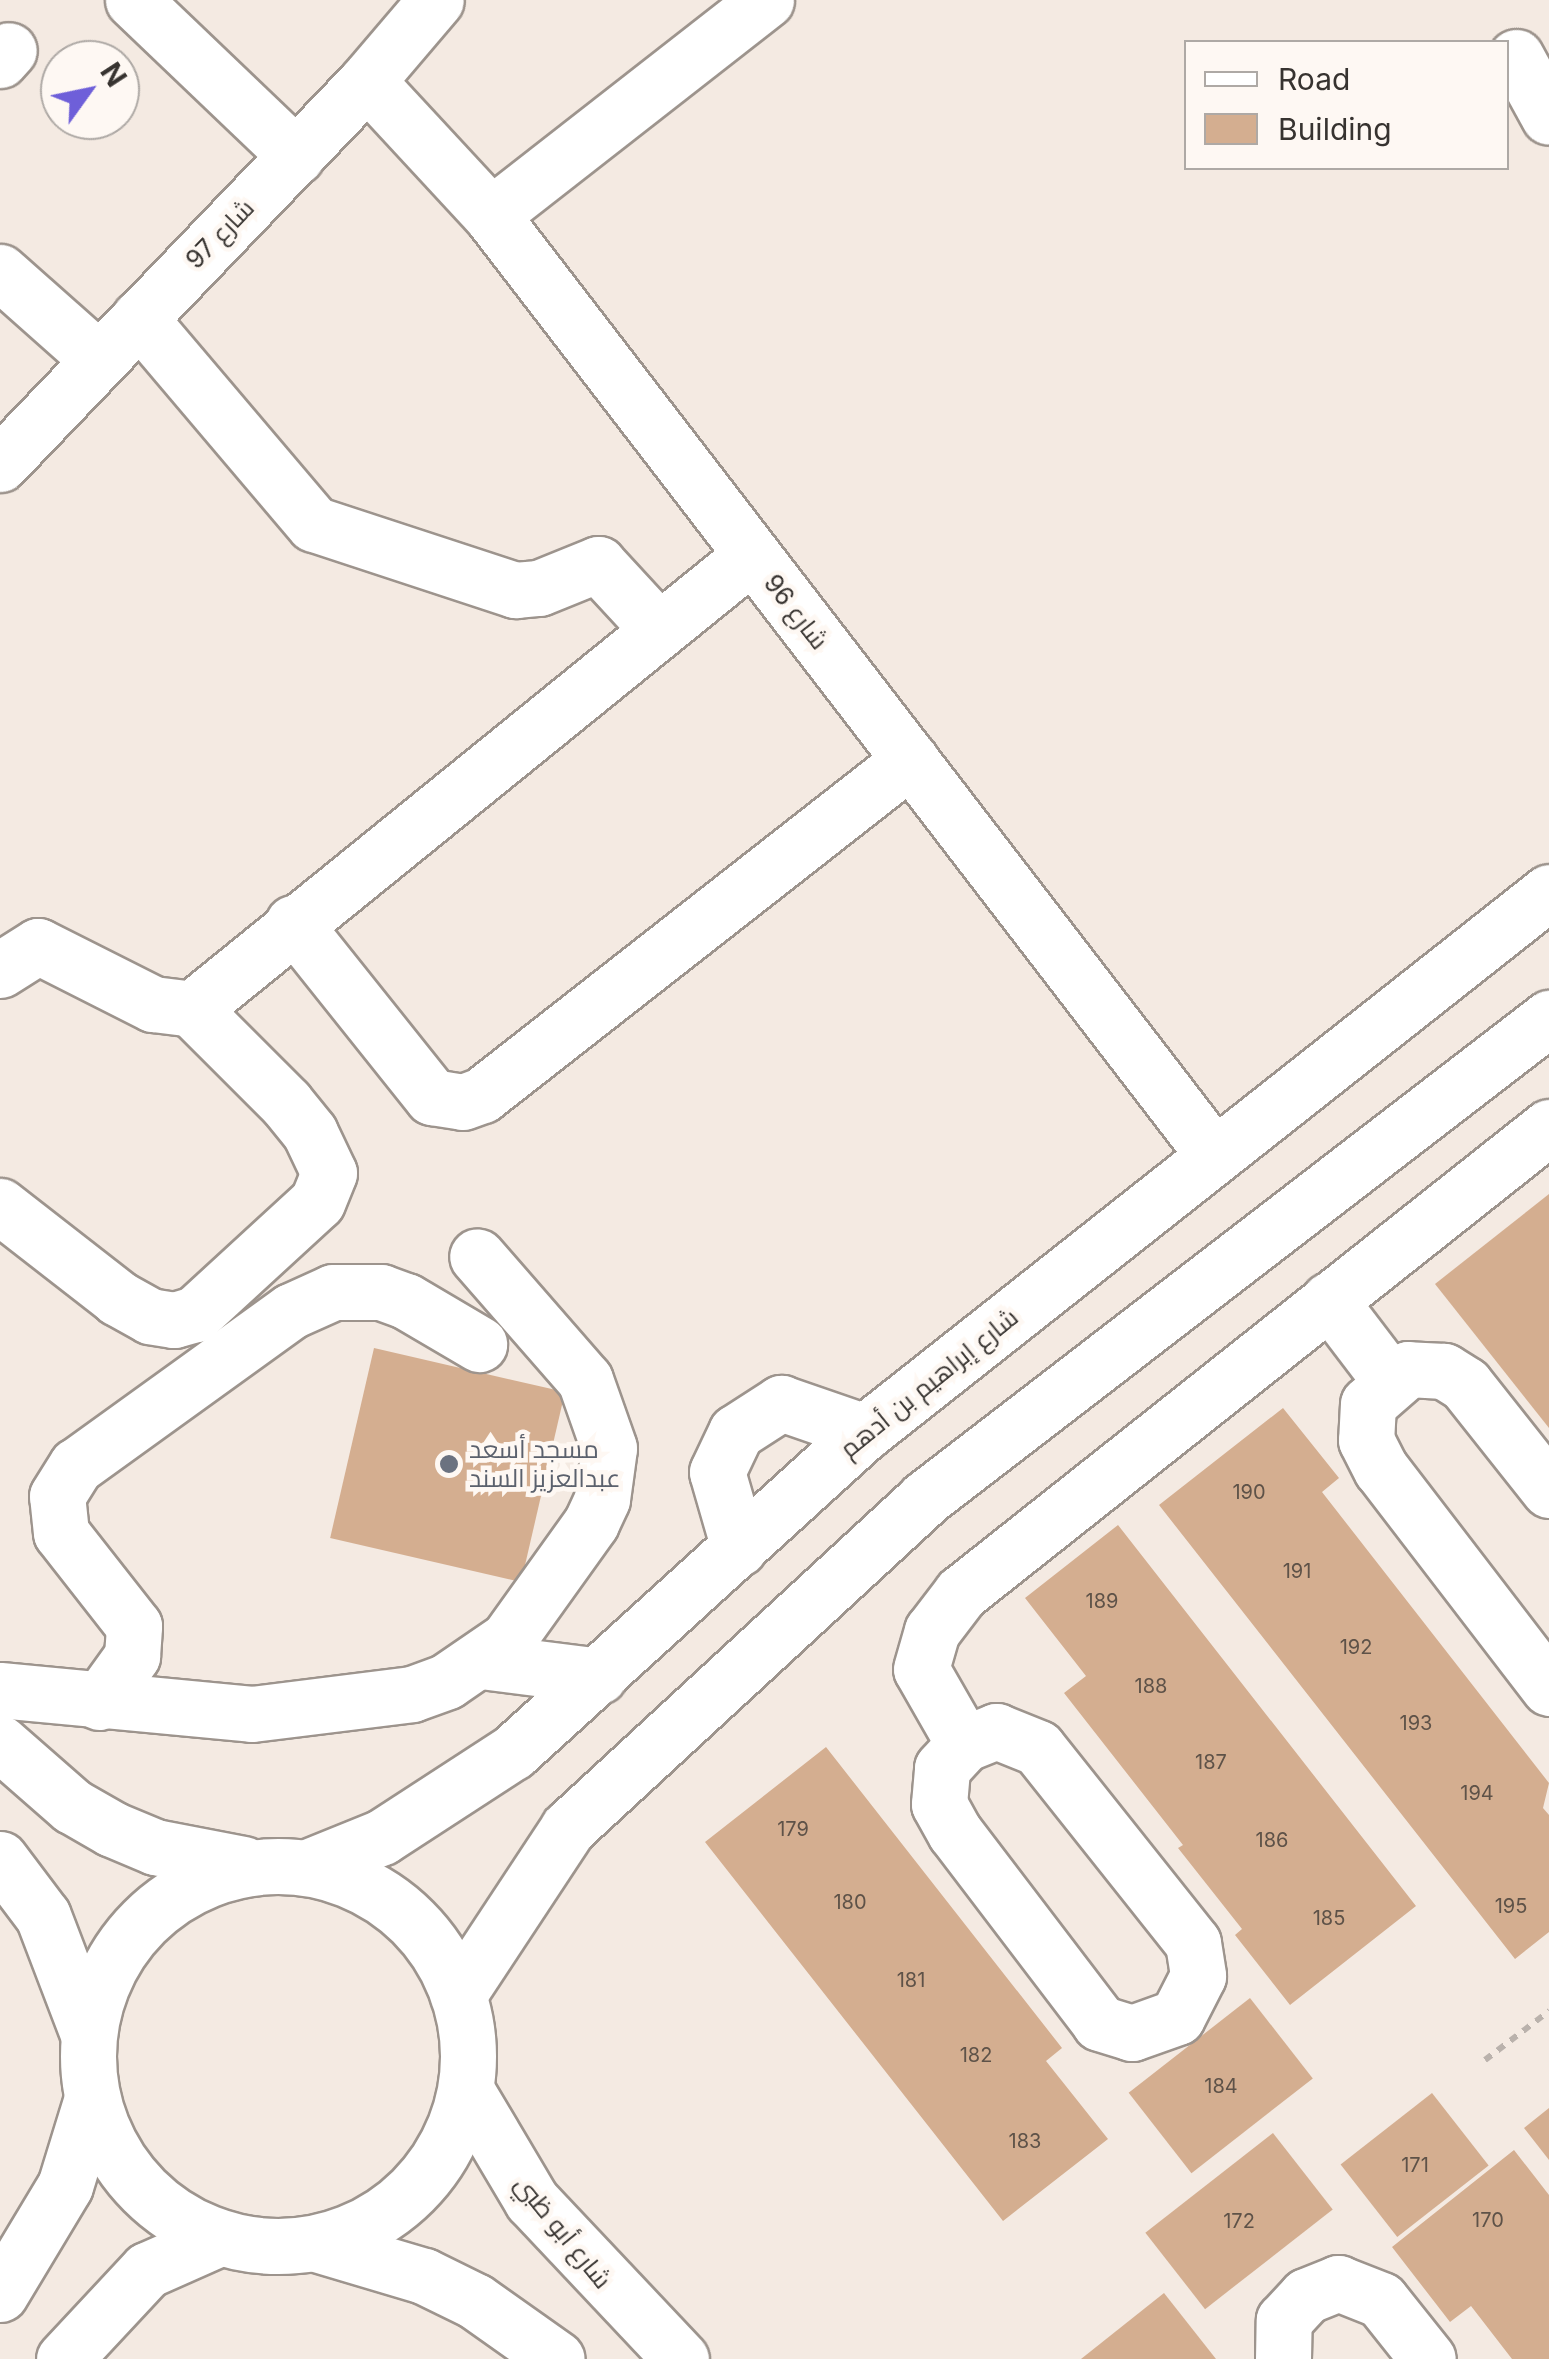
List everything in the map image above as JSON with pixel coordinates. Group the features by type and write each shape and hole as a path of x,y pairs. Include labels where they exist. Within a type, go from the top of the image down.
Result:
{"street":[{"path":"133,0 296,156"},
{"name":"شارع 97","path":"0,464 368,80 436,0"},
{"path":"491,216 766,0"},
{"path":"1516,57 1549,118"},
{"name":"شارع 96","path":"368,80 491,216 1212,1154"},
{"path":"0,272 99,360"},
{"path":"139,318 314,524 515,590 539,588 598,564 659,630"},
{"path":"192,1009 293,923 752,555"},
{"path":"293,923 432,1097 463,1102 482,1095 910,760"},
{"name":"شارع إبراهيم بن أدهم","path":"308,1866 382,1837 454,1796 641,1639 866,1432 1212,1154 1549,892"},
{"path":"0,970 38,946 154,1004 192,1009 310,1133 329,1173 317,1202 195,1314 174,1320 150,1316 118,1298 0,1206"},
{"path":"458,1995 568,1828 698,1703 924,1499 1549,1018"},
{"path":"1446,1096 1499,1167"},
{"path":"964,1744 921,1669 932,1631 961,1593 1549,1127"},
{"path":"0,1690 252,1714 412,1694 481,1661 531,1612 591,1523 602,1499 609,1448 586,1380 476,1256"},
{"path":"99,1702 132,1656 134,1626 61,1533 57,1496 76,1466 291,1311 333,1292 381,1292 406,1301 478,1344"},
{"path":"1328,1300 1390,1380"},
{"path":"1549,1490 1466,1384 1423,1367 1390,1380 1368,1404 1366,1440 1549,1688"},
{"path":"739,1548 717,1472 736,1432 782,1402 866,1432"},
{"path":"641,1639 632,1668 648,1695 669,1706 698,1703"},
{"path":"481,1661 599,1676"},
{"path":"996,1731 1038,1748 1193,1943 1198,1976 1177,2017 1132,2033 1100,2023 939,1804 942,1768 964,1744 996,1731"},
{"path":"0,1743 72,1806 112,1829 170,1851 246,1864 308,1866 357,1882 401,1910 436,1948 458,1995 468,2042 466,2090 448,2144 415,2190 369,2224 316,2244 279,2248 217,2239 146,2194 112,2150 92,2098 88,2034 42,1916 0,1860"},
{"path":"88,2034 105,1975 139,1924 188,1886 246,1864"},
{"name":"شارع أبو ظبي","path":"466,2090 532,2202 681,2359"},
{"path":"0,2294 65,2186 92,2098"},
{"path":"64,2359 109,2306 147,2270 217,2239"},
{"path":"316,2244 424,2276 475,2301 557,2359"},
{"path":"1282,2359 1284,2320 1306,2296 1338,2283 1381,2300 1428,2359"},
{"path":"109,2306 121,2359"}],"path":[{"path":"1485,2060 1549,2012"}],"building":[{"path":"1549,1194 1549,1428 1435,1284"},
{"name":"مسجد أسعد عبدالعزيز السند","path":"374,1348 565,1392 521,1582 330,1538"},
{"path":"1283,1408 1339,1478 1322,1492 1549,1783 1543,1808 1549,1815 1549,1932 1515,1959 1159,1505"},
{"path":"1118,1525 1416,1906 1290,2005 1235,1935 1242,1929 1178,1848 1183,1845 1064,1693 1086,1676 1025,1598"},
{"path":"826,1747 1062,2048 1046,2061 1108,2139 1003,2221 705,1842"},
{"path":"1250,1998 1313,2078 1191,2173 1129,2093"},
{"path":"1432,2093 1489,2165 1397,2237 1341,2164"},
{"path":"1549,2108 1549,2160 1524,2128"},
{"path":"1273,2133 1333,2209 1205,2309 1145,2233"},
{"path":"1514,2150 1549,2195 1549,2359 1512,2359 1471,2306 1450,2322 1392,2247"},
{"path":"1164,2293 1216,2359 1081,2359"}],"place":[{"name":"مسجد أسعد عبدالعزيز السند","path":"449,1464"}]}
